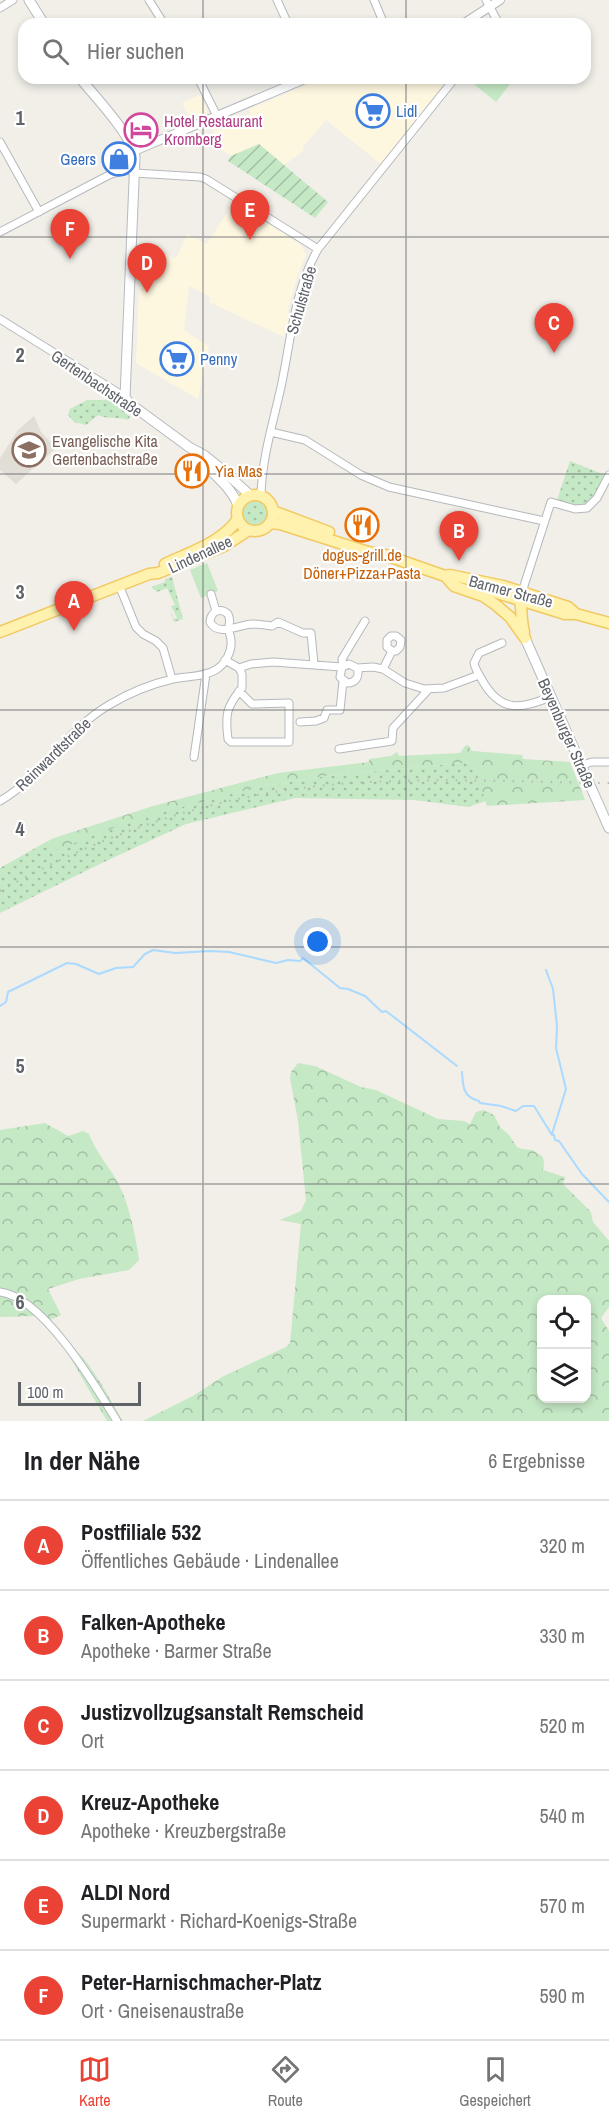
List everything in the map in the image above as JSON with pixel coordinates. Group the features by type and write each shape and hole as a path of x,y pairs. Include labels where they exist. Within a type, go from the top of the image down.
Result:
{"main road":[{"path":"29,0 40,18"},
{"path":"85,84 126,136 134,151 125,397"},
{"name":"Gertenbachstraße","path":"125,397 255,495"},
{"name":"Gertenbachstraße","path":"193,450 199,461 232,493 238,505"},
{"path":"255,495 270,503 273,511 270,523 259,530 249,530 238,519 238,505 255,495"},
{"name":"Barmer Straße","path":"273,511 370,546 385,555"},
{"name":"Lindenallee","path":"149,574 220,537 230,530 238,519"},
{"name":"Barmer Straße","path":"270,523 385,555 447,578 568,607 576,614 609,624"},
{"name":"Lindenallee","path":"0,632 119,585 158,573 217,550 249,530"},
{"path":"447,578 454,586 483,596 493,603 515,624 525,638"},
{"path":"515,624 513,609 521,596"},
{"path":"521,596 521,624 525,638"},
{"name":"Beyenburger Straße","path":"525,638 609,828"}],"street":[{"path":"0,8 13,0"},
{"path":"149,0 160,18"},
{"path":"277,0 285,18"},
{"path":"374,0 382,18"},
{"path":"470,18 488,3 500,0"},
{"path":"488,3 496,18"},
{"path":"201,84 218,118"},
{"path":"134,151 218,118 294,84"},
{"name":"Schulstraße","path":"255,495 306,273 318,249 450,84"},
{"path":"0,142 39,212"},
{"path":"0,232 109,175 120,171 135,171 206,179 318,249"},
{"name":"Gertenbachstraße","path":"0,319 125,397"},
{"path":"271,432 304,440 361,476 389,487 544,521"},
{"path":"521,596 550,502 575,509 587,508 597,498 609,475"},
{"path":"119,585 136,627 163,648 172,679"},
{"path":"211,594 216,611"},
{"path":"216,611 220,610 228,614 230,618 231,648 225,660 239,668 242,674 242,688 239,691 229,704 227,712 228,739 231,742 290,742 289,703 252,704 239,691"},
{"path":"216,611 211,618 212,626 220,630 254,624 272,626 278,622 303,633 310,633 314,664"},
{"path":"300,722 324,718 327,710 340,710 343,681 340,674 342,659 366,621"},
{"path":"502,643 478,653 474,663 492,696 508,705 518,706 529,705 550,697"},
{"path":"383,669 392,651"},
{"name":"Reinwardtstraße","path":"0,801 32,778 69,735 91,717 135,692 172,679 206,674 218,669 225,660"},
{"path":"239,668 272,662 342,666 352,664 357,668 383,669 413,687 429,689 444,688 479,675"},
{"path":"343,681 350,683 356,680 357,668"},
{"path":"194,757 206,674"},
{"path":"339,749 392,741 393,728 429,689"},
{"path":"582,765 592,762 609,762"},
{"path":"0,1292 20,1300 46,1320 66,1345 117,1421"}],"shaded area":[{"path":"309,84 444,84 381,164 326,120 302,148 304,150 284,165 259,144 231,156 221,149 213,129 250,114 249,109"},
{"path":"200,95 207,113 192,121 182,103"},
{"path":"234,202 301,245 306,255 297,277 287,314 290,316 284,337 209,302 210,297 189,286 184,330 209,347 198,399 136,363 141,242 176,259 187,234 207,244"},
{"name":"Evangelische Kita Gertenbachstraße","path":"34,416 41,432 56,448 16,484 0,470 0,458 18,430"}],"green space":[{"path":"476,84 510,84 496,102"},
{"path":"259,144 328,202 315,218 228,161 231,156"},
{"path":"109,398 130,417 128,420 98,415 86,425 74,422 68,415 70,409 87,400"},
{"path":"570,461 605,475 592,498 583,504 576,505 557,500"},
{"path":"255,501 264,504 267,513 264,522 255,525 246,522 243,513 246,504"},
{"path":"207,563 218,591 201,598 190,570"},
{"path":"172,577 183,619 174,622 170,610 174,619 177,618 171,606 175,605 167,588 157,592 151,587"},
{"path":"468,745 472,751 522,755 523,759 570,762 585,800 487,806 473,762 325,776 258,787 152,815 52,852 46,842 153,806 278,773 369,762 369,759 391,756 397,752 399,756 460,753"},
{"path":"473,762 486,801 468,807 415,800 295,798 186,824 0,913 0,868 46,842 258,787 325,776"},
{"path":"298,1063 315,1066 361,1087 376,1090 438,1119 464,1121 470,1124 476,1112 483,1110 494,1115 500,1127 517,1147 532,1150 542,1156 543,1170 565,1177 563,1184 591,1212 593,1222 609,1241 609,1307 601,1318 609,1331 609,1421 143,1421 193,1396 222,1377 290,1343 301,1224 280,1220 301,1211 306,1200 298,1121 290,1078 291,1072"},
{"path":"45,1123 68,1136 83,1131 89,1134 126,1200 139,1260 129,1270 79,1279 48,1289 61,1315 50,1320 36,1316 0,1317 0,1130"},
{"path":"69,1346 84,1359 123,1421 107,1421 71,1359"}],"waterway":[{"path":"0,1006 6,1002 8,992 67,963 76,964 99,974 116,968 133,967 145,954 153,950 175,953 229,952 276,963 288,960 300,961 303,958 340,988 365,996 382,1012 386,1011 457,1066"},
{"path":"546,970 553,989 557,1026 556,1048 566,1089 552,1134"},
{"path":"462,1072 465,1091 480,1103 516,1111 523,1106 534,1106 555,1140 559,1141 582,1174 609,1202"}],"railway":[{"path":"0,891 75,853 153,822 234,800 276,792 318,786 390,781 609,783"}],"place":[{"name":"Lidl","path":"373,111"},
{"name":"Hotel Restaurant Kromberg","path":"141,130"},
{"name":"Geers","path":"119,159"},
{"name":"ALDI Nord","path":"250,240"},
{"name":"Peter-Harnischmacher-Platz","path":"70,259"},
{"name":"Kreuz-Apotheke","path":"147,293"},
{"name":"Justizvollzugsanstalt Remscheid","path":"554,353"},
{"name":"Penny","path":"177,359"},
{"name":"Evangelische Kita Gertenbachstraße","path":"29,450"},
{"name":"Yia Mas","path":"192,471"},
{"name":"dogus-grill.de Döner+Pizza+Pasta","path":"362,525"},
{"name":"Falken-Apotheke","path":"459,561"},
{"name":"Postfiliale 532","path":"74,631"}]}
